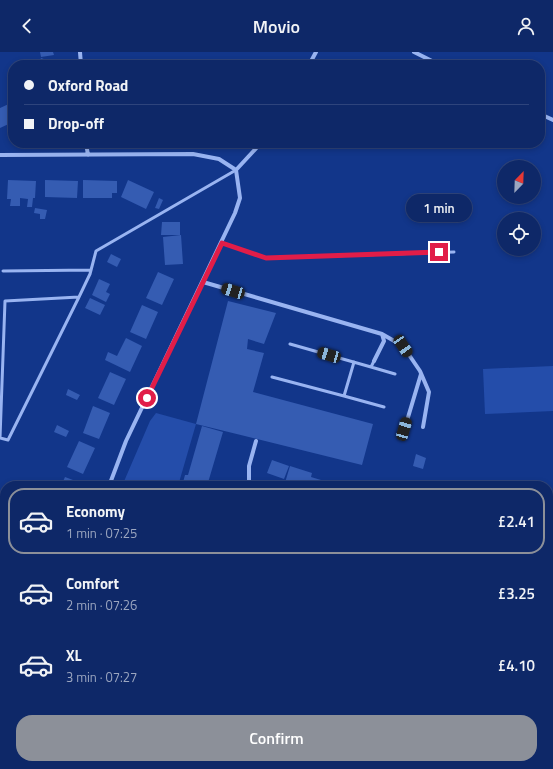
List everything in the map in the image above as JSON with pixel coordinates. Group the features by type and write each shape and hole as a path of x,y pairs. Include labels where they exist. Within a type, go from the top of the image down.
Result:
{"street":[{"path":"414,52 430,60"},
{"path":"87,148 88,155"},
{"path":"236,170 256,148"},
{"path":"0,155 193,154 219,159 236,170 240,198 235,213 204,282 126,441 111,481"},
{"path":"204,282 382,334 403,346 421,373 429,392 423,427"},
{"path":"374,361 384,341 382,334"},
{"path":"403,434 421,373"},
{"path":"249,481 249,466 256,441"}],"lane":[{"path":"79,297 5,301 0,438 8,440 79,297 91,270 96,251 236,170"},
{"path":"222,243 266,258 454,252"},
{"path":"3,271 91,270"},
{"path":"290,344 395,374"},
{"path":"371,367 374,361"},
{"path":"344,396 354,362"},
{"path":"272,377 384,407"}],"shaded area":[{"path":"553,366 553,411 485,414 483,369"},
{"path":"156,413 196,424 179,481 124,481 150,421"}],"building":[{"path":"40,52 53,52 54,55 41,57"},
{"path":"8,104 8,124 0,128 0,108"},
{"path":"8,180 36,181 35,198 33,198 32,207 27,207 28,199 20,198 20,206 10,206 11,199 7,199"},
{"path":"45,180 78,181 77,198 45,197"},
{"path":"83,180 117,181 117,193 112,193 112,198 83,198"},
{"path":"128,180 154,192 146,209 121,197"},
{"path":"159,198 163,200 159,209 155,208"},
{"path":"35,208 47,210 45,219 40,219 40,214 34,213"},
{"path":"162,222 180,222 180,235 161,235"},
{"path":"181,235 183,264 165,265 163,237"},
{"path":"111,254 121,259 117,267 107,262"},
{"path":"158,272 174,279 162,305 146,298"},
{"path":"99,279 110,284 106,292 110,294 106,302 92,295"},
{"path":"90,298 105,305 100,315 85,308"},
{"path":"228,301 276,313 264,344 248,339 247,349 264,353 253,392 373,424 362,465 196,424"},
{"path":"142,305 158,312 146,339 130,332"},
{"path":"126,338 142,346 130,372 105,360 108,352 117,356"},
{"path":"110,372 126,379 114,405 98,398"},
{"path":"68,389 80,395 77,400 66,395"},
{"path":"93,406 110,413 99,439 83,433"},
{"path":"57,425 69,431 66,437 54,432"},
{"path":"202,426 223,432 208,481 183,481 185,475 188,475"},
{"path":"79,441 95,448 83,474 67,467"},
{"path":"416,454 426,458 423,469 413,466"},
{"path":"272,460 289,466 284,479 267,473"},
{"path":"290,466 312,473 311,477 324,481 286,481"},
{"path":"65,477 76,481 63,481"}],"route":[{"path":"147,398 222,243 266,258 439,252"}]}
